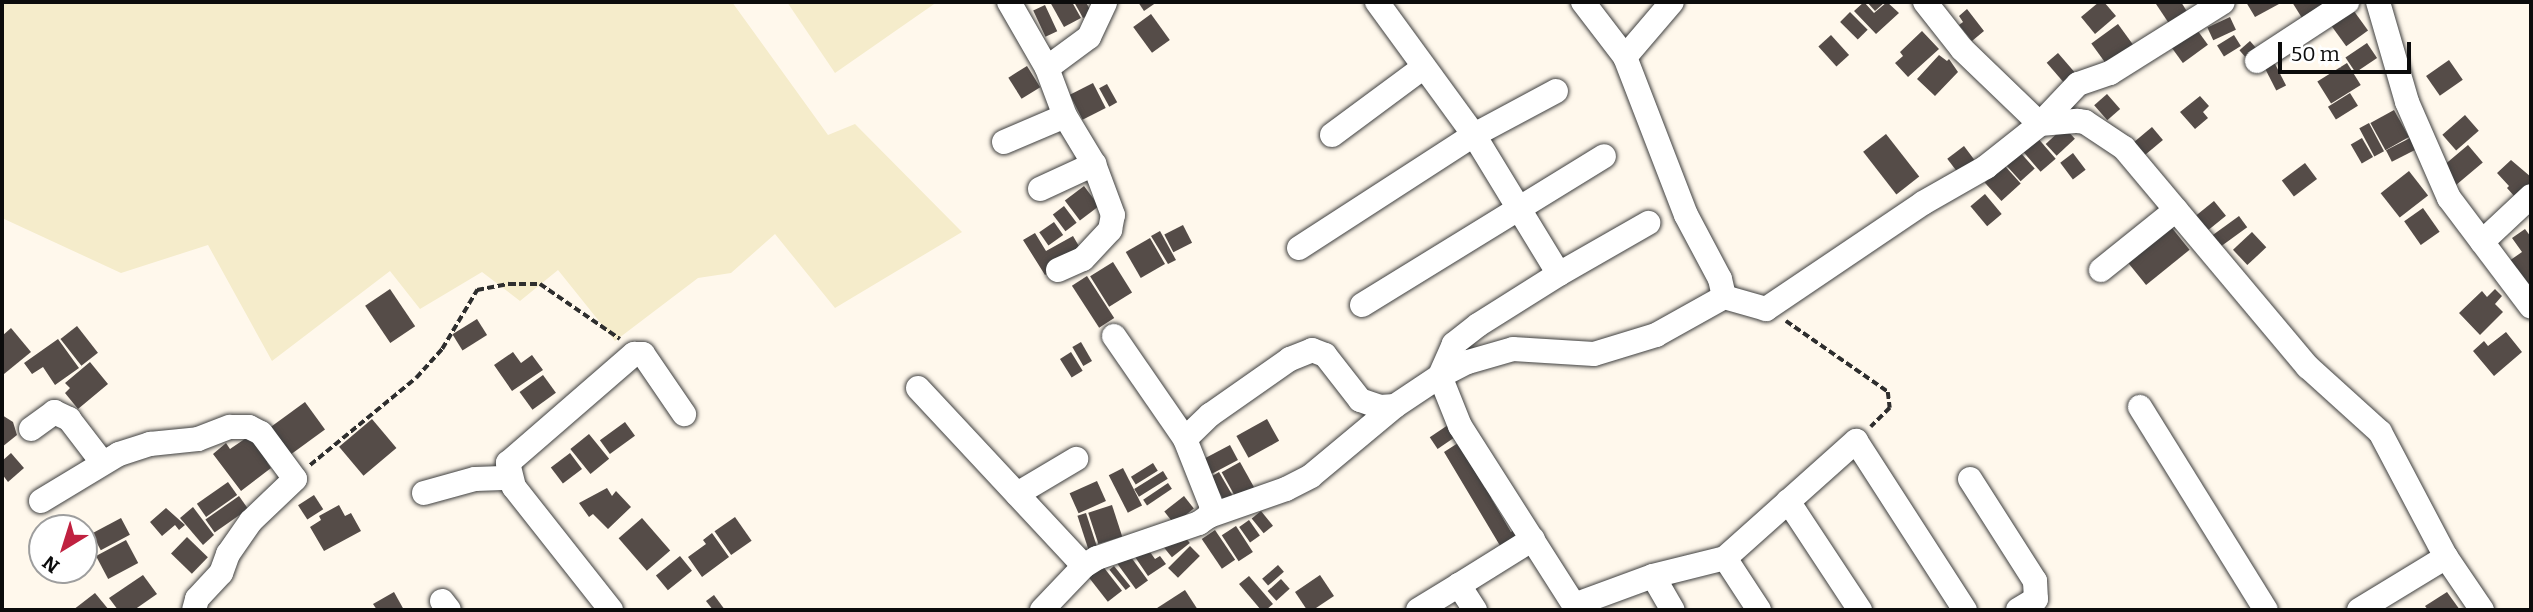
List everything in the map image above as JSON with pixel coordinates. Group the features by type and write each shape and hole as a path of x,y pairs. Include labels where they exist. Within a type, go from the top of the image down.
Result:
{"street":[{"path":"1009,2 1047,68 1065,116 1094,164 1113,215 1110,230 1083,259 1058,270"},
{"path":"1047,68 1089,37 1105,2"},
{"path":"1377,2 1474,135 1520,206 1559,274"},
{"path":"1583,2 1625,57 1686,215 1720,279 1724,297"},
{"path":"1625,57 1672,2"},
{"path":"1059,605 1084,566 1097,558 1199,523 1209,516 1286,489 1311,476 1395,406 1440,376 1468,362 1513,349 1594,354 1656,335 1724,297 1766,309 1923,203 1986,167 2040,124 2078,84 2110,73 2224,2"},
{"path":"2257,61 2347,2"},
{"path":"2378,2 2407,102 2449,198 2531,307"},
{"path":"1933,5 1962,49 2040,124 2085,122 2124,148 2308,368 2380,432 2446,557 2478,609"},
{"path":"1332,135 1424,67"},
{"path":"1299,248 1474,135 1556,91"},
{"path":"1004,142 1065,116"},
{"path":"1362,304 1604,156"},
{"path":"1040,189 1094,164"},
{"path":"2482,242 2531,196"},
{"path":"2101,270 2176,209"},
{"path":"1648,223 1478,325 1454,344 1440,376 1460,426 1576,608 1653,576 1725,558 1856,442 1965,610"},
{"path":"1114,336 1185,439 1212,507 1209,516"},
{"path":"1185,439 1210,415 1290,359 1312,350 1325,355 1360,400 1380,407 1395,406"},
{"path":"611,610 510,478 508,463 638,353 643,354 684,414"},
{"path":"918,388 1084,566"},
{"path":"2140,407 2266,610"},
{"path":"31,429 54,412 69,419 102,462"},
{"path":"41,501 102,462 150,444 190,440 230,427 249,427 261,433 295,479 251,521 228,555 221,573 197,599 194,610"},
{"path":"1017,494 1076,459"},
{"path":"424,493 475,479 510,478"},
{"path":"1970,479 2035,581 2036,599 2018,610"},
{"path":"1788,501 1860,610"},
{"path":"1418,610 1533,539"},
{"path":"2359,610 2446,557"},
{"path":"1725,558 1759,610"},
{"path":"1653,576 1673,610"},
{"path":"1459,585 1475,610"}],"path":[{"path":"295,479 416,378 442,349 477,290 509,284 540,284 638,353"},
{"path":"1766,309 1804,331 1888,392 1890,408 1856,442"}],"shaded area":[{"path":"2,2 732,2 828,135 855,124 962,232 835,308 775,234 731,273 698,278 615,341 558,270 520,301 482,272 420,309 390,271 272,361 208,245 121,273 2,218"},
{"path":"787,2 937,2 835,73"}],"building":[{"path":"1050,2 1072,2 1081,18 1064,27"},
{"path":"1074,2 1086,2 1092,14 1083,18"},
{"path":"1138,2 1157,2 1144,11"},
{"path":"1864,2 1874,13 1887,2 1899,13 1876,34 1854,11"},
{"path":"1867,2 1885,2 1875,11"},
{"path":"2099,2 2104,2 2116,16 2095,34 2081,17"},
{"path":"2181,2 2188,13 2170,25 2156,4"},
{"path":"2246,2 2278,2 2279,4 2255,17"},
{"path":"2292,2 2322,2 2324,4 2302,18"},
{"path":"1045,5 1057,31 1045,37 1033,10"},
{"path":"2351,7 2368,30 2346,46 2329,23"},
{"path":"1967,9 1984,31 1972,41 1959,25 1963,22 1959,16"},
{"path":"1850,12 1868,30 1858,40 1840,22"},
{"path":"1151,14 1170,40 1152,53 1133,27"},
{"path":"2230,17 2236,30 2213,40 2207,28"},
{"path":"2118,24 2133,45 2107,64 2091,43"},
{"path":"2195,27 2208,45 2183,63 2170,45"},
{"path":"1922,31 1939,49 1908,77 1895,63 1903,56 1900,52"},
{"path":"1831,35 1849,55 1836,66 1818,46"},
{"path":"2234,35 2241,46 2224,57 2217,46"},
{"path":"2250,41 2256,48 2245,57 2239,50"},
{"path":"2367,43 2377,58 2356,72 2345,58"},
{"path":"2058,53 2076,74 2065,84 2047,63"},
{"path":"1939,55 1947,61 1949,59 1958,72 1935,96 1917,79"},
{"path":"2272,58 2286,86 2276,91 2262,63"},
{"path":"2449,60 2463,80 2440,96 2426,76"},
{"path":"2347,63 2361,85 2331,104 2317,82"},
{"path":"1027,66 1040,87 1022,99 1008,78"},
{"path":"1093,83 1106,108 1083,120 1070,95"},
{"path":"1107,84 1117,102 1109,107 1099,88"},
{"path":"2350,93 2358,106 2336,119 2328,107"},
{"path":"2107,94 2120,109 2107,120 2094,105"},
{"path":"2200,96 2209,106 2203,112 2208,118 2195,129 2180,112"},
{"path":"2394,110 2409,137 2385,150 2370,123"},
{"path":"2465,115 2479,131 2456,151 2442,135"},
{"path":"2369,123 2384,151 2374,156 2359,128"},
{"path":"2064,127 2075,139 2057,156 2046,144"},
{"path":"2152,127 2163,140 2138,161 2127,148"},
{"path":"1886,134 1919,177 1896,194 1863,152"},
{"path":"2036,136 2056,159 2041,172 2021,149"},
{"path":"2362,138 2373,157 2362,164 2351,145"},
{"path":"2410,138 2416,150 2392,162 2386,150"},
{"path":"2468,145 2483,163 2454,187 2439,169"},
{"path":"1964,146 1976,162 1959,175 1947,159"},
{"path":"2018,150 2035,169 2021,181 2004,163"},
{"path":"2073,153 2086,170 2073,179 2060,163"},
{"path":"2511,160 2531,177 2531,182 2515,197 2497,173"},
{"path":"2305,163 2317,179 2294,196 2282,180"},
{"path":"2004,165 2021,184 2001,201 1985,182"},
{"path":"2409,171 2428,195 2400,218 2381,193"},
{"path":"1084,186 1099,206 1080,220 1065,200"},
{"path":"1985,194 2002,214 1987,226 1970,206"},
{"path":"2214,201 2226,216 2202,235 2190,221"},
{"path":"1064,206 1077,223 1065,231 1053,214"},
{"path":"2423,208 2440,232 2421,245 2404,221"},
{"path":"2239,216 2247,227 2215,251 2207,240"},
{"path":"1054,222 1063,235 1048,245 1039,232"},
{"path":"1183,225 1192,243 1173,252 1164,235"},
{"path":"2172,228 2190,250 2146,285 2128,263"},
{"path":"2525,229 2531,237 2531,291 2509,261 2522,252 2512,238"},
{"path":"1160,231 1176,260 1168,264 1151,236"},
{"path":"2252,232 2266,247 2247,265 2233,250"},
{"path":"1035,233 1046,251 1073,236 1083,253 1045,275 1023,240"},
{"path":"1150,238 1165,264 1141,278 1126,252"},
{"path":"1113,262 1132,293 1109,307 1090,276"},
{"path":"1087,276 1114,318 1099,328 1072,286"},
{"path":"390,289 415,326 390,343 365,306"},
{"path":"2495,289 2502,296 2495,304 2503,312 2480,335 2459,313 2482,291 2487,297"},
{"path":"477,319 487,335 462,350 452,334"},
{"path":"77,326 98,353 81,366 60,339"},
{"path":"11,328 31,352 4,374 2,336"},
{"path":"2506,332 2522,352 2494,376 2473,351 2484,341 2488,346"},
{"path":"58,339 79,368 55,385 43,367 32,374 24,363"},
{"path":"1081,342 1092,361 1083,366 1072,347"},
{"path":"513,352 521,363 532,355 543,370 512,391 494,365"},
{"path":"1071,352 1083,371 1072,378 1060,359"},
{"path":"90,362 108,384 78,409 65,393 70,388 65,383"},
{"path":"543,375 556,393 532,410 520,392"},
{"path":"305,402 325,430 285,459 265,431"},
{"path":"2,415 13,422 17,435 2,447"},
{"path":"372,419 396,448 363,476 339,447"},
{"path":"1267,419 1279,441 1249,458 1236,436"},
{"path":"625,422 635,436 610,454 600,440"},
{"path":"1448,425 1456,437 1438,449 1430,437"},
{"path":"252,434 270,459 267,462 271,468 241,491 213,454 226,443 230,449"},
{"path":"589,434 609,459 590,474 570,449"},
{"path":"1458,443 1485,488 1494,483 1500,493 1491,498 1511,532 1519,527 1525,536 1502,549 1444,452"},
{"path":"1230,445 1238,460 1204,478 1196,463"},
{"path":"11,453 24,468 8,482 2,474 2,461"},
{"path":"570,453 582,469 563,483 551,467"},
{"path":"1240,462 1254,487 1236,498 1222,472"},
{"path":"1153,463 1158,471 1136,484 1131,477"},
{"path":"1123,468 1142,505 1128,513 1109,475"},
{"path":"1163,471 1168,479 1139,497 1134,489"},
{"path":"1219,472 1233,496 1224,501 1210,477"},
{"path":"1097,481 1106,501 1079,513 1070,493"},
{"path":"228,482 237,495 206,517 197,504"},
{"path":"1168,483 1172,489 1147,506 1143,500"},
{"path":"607,488 612,496 616,491 631,507 608,529 593,514 589,517 579,503"},
{"path":"314,495 323,509 307,520 298,505"},
{"path":"239,496 248,509 215,533 205,520"},
{"path":"1184,496 1194,509 1174,524 1164,511"},
{"path":"339,505 345,516 351,513 361,531 324,551 310,527 321,520 319,516"},
{"path":"1112,505 1122,536 1098,544 1088,513"},
{"path":"193,507 214,535 203,545 180,518"},
{"path":"166,508 185,525 179,530 175,525 162,536 150,522"},
{"path":"1261,511 1273,526 1264,533 1252,519"},
{"path":"1086,513 1097,547 1089,550 1077,516"},
{"path":"735,517 752,541 731,555 715,531"},
{"path":"121,518 130,535 101,550 98,530"},
{"path":"642,518 670,550 647,571 619,538"},
{"path":"1249,520 1260,536 1250,542 1239,527"},
{"path":"1236,526 1253,552 1239,561 1222,535"},
{"path":"1215,530 1235,560 1222,569 1202,539"},
{"path":"1181,532 1190,543 1172,557 1163,546"},
{"path":"712,533 729,557 702,577 688,557 706,544 703,540"},
{"path":"187,537 208,557 192,574 171,554"},
{"path":"126,540 138,563 108,579 98,555"},
{"path":"1145,545 1155,559 1160,556 1166,564 1148,576 1133,554"},
{"path":"1190,546 1200,556 1178,578 1168,568"},
{"path":"1128,553 1148,581 1136,589 1116,562"},
{"path":"680,556 692,571 668,590 656,576"},
{"path":"1098,560 1122,591 1108,602 1084,571"},
{"path":"1278,565 1284,572 1268,586 1262,579"},
{"path":"1114,566 1130,586 1126,590 1109,570"},
{"path":"143,575 157,594 134,610 118,610 109,598"},
{"path":"1320,575 1334,596 1313,610 1307,610 1295,592"},
{"path":"1249,576 1273,604 1266,610 1261,610 1239,584"},
{"path":"1281,579 1290,589 1276,601 1268,591"},
{"path":"1185,590 1198,610 1154,610"},
{"path":"394,592 404,610 377,610 373,604"},
{"path":"2447,592 2460,610 2428,610 2425,606"},
{"path":"95,593 109,610 73,610"},
{"path":"714,595 725,610 713,610 706,601"}]}
